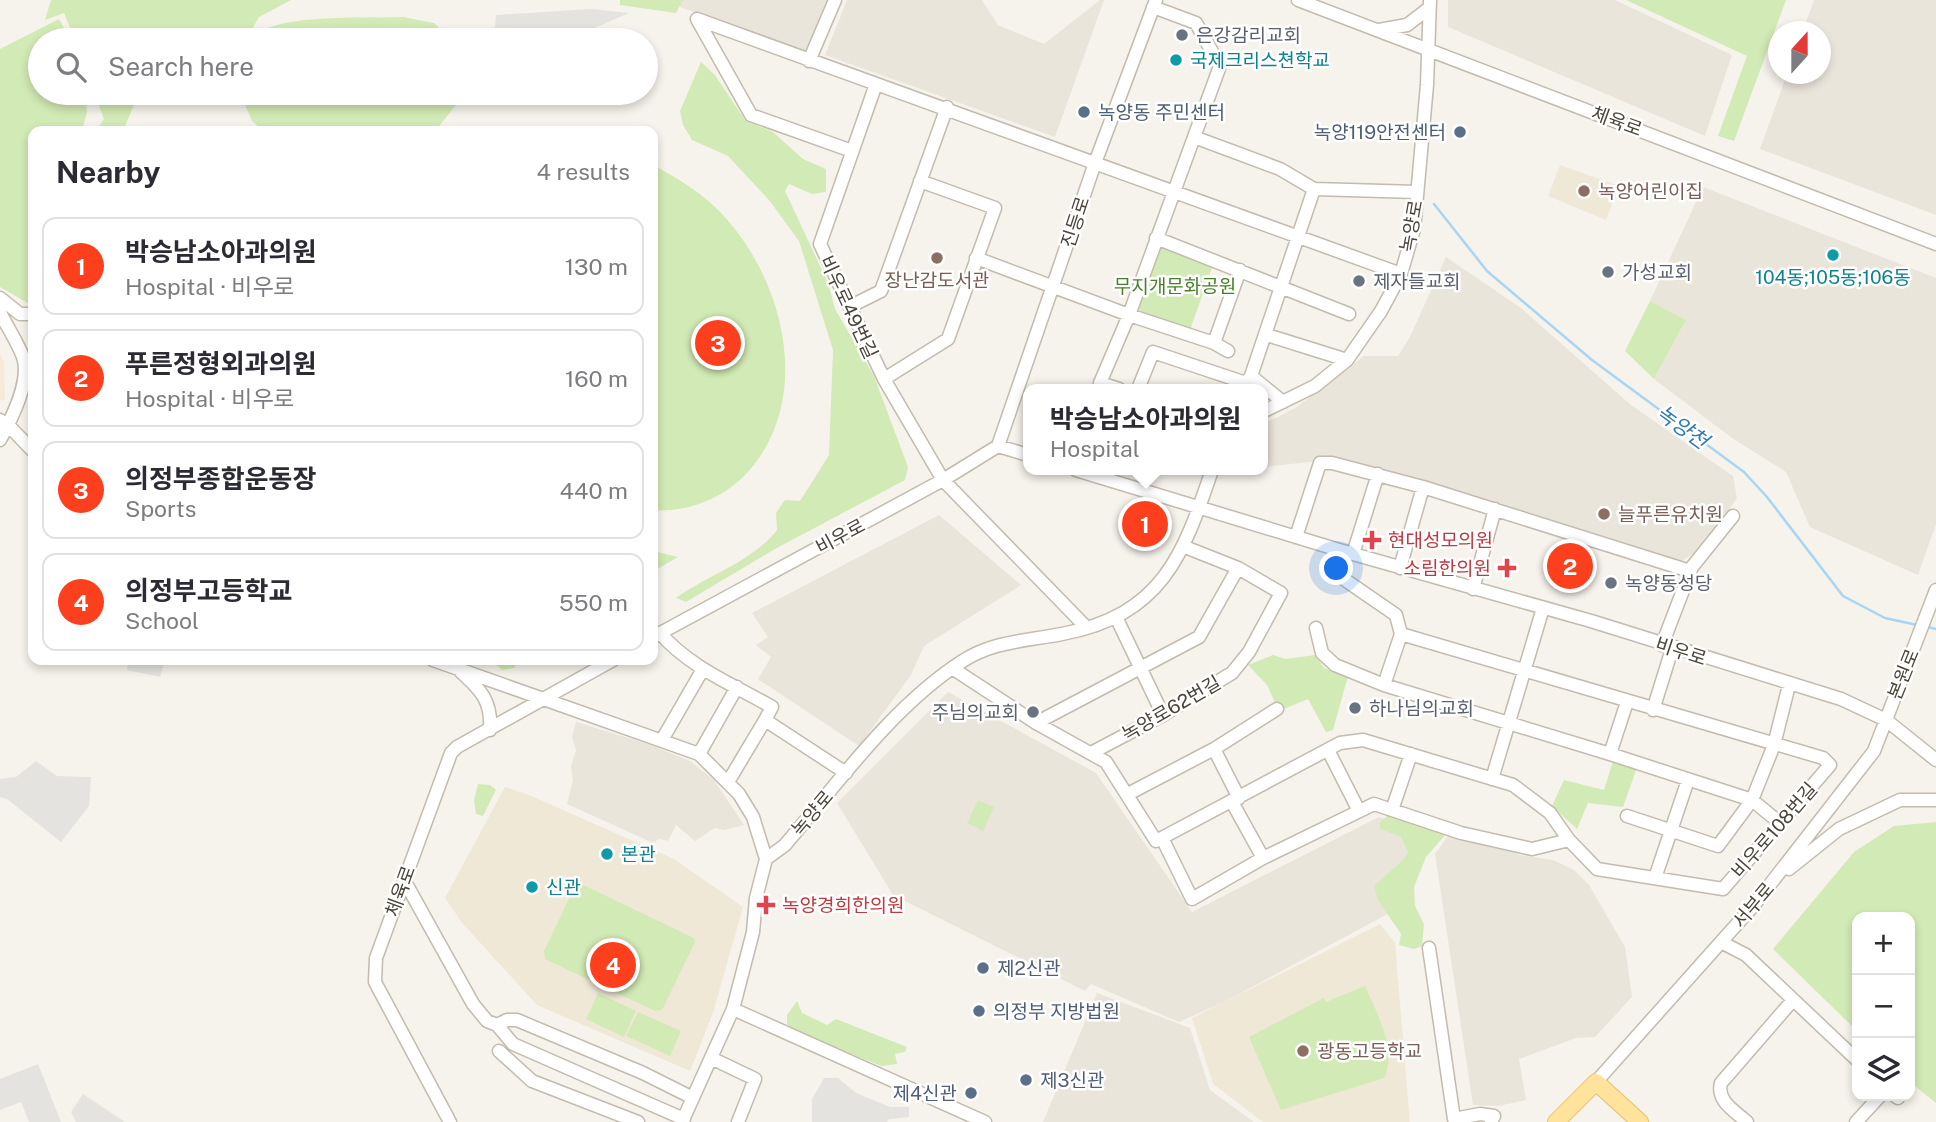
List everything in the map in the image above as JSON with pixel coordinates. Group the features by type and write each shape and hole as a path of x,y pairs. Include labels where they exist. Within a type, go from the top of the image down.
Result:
{"main road":[{"name":"서부로","path":"1556,1122 1596,1082"},
{"path":"1596,1082 1640,1122"}],"street":[{"path":"809,61 835,0"},
{"name":"체육로","path":"1298,0 1936,244"},
{"path":"1103,384 1100,383 1129,315 1220,66 1196,23 1155,3"},
{"name":"진등로","path":"998,446 1095,163 1155,3"},
{"path":"1376,31 1407,25 1429,4"},
{"name":"녹양로","path":"1268,409 1315,386 1347,360 1381,311 1401,274 1414,229 1429,4"},
{"path":"852,151 751,115 696,19 809,61 947,107 1296,238 1401,274"},
{"name":"비우로49번길","path":"876,84 820,244 884,379 943,480"},
{"path":"850,306 881,291 947,107"},
{"path":"1194,137 1280,169 1314,189 1417,191"},
{"path":"884,379 948,339 995,208 920,181"},
{"path":"1140,384 1153,352 1246,383 1267,335 1296,238 1314,189"},
{"path":"1156,238 1349,314"},
{"path":"976,258 1129,315 1214,343 1228,351"},
{"path":"1214,343 1240,270"},
{"path":"0,298 20,314 28,314"},
{"path":"0,312 23,357 26,370 4,423 0,440"},
{"path":"1267,335 1347,360"},
{"path":"1251,376 1261,384"},
{"path":"1268,390 1283,402"},
{"path":"4,423 28,447"},
{"path":"998,446 1023,454"},
{"name":"비우로","path":"658,634 943,480 998,446"},
{"path":"1296,537 1320,463 1423,486 1689,573"},
{"path":"1353,554 1378,474"},
{"name":"비우로","path":"1092,475 1339,550 1543,608 1789,685 1841,698 1886,720"},
{"name":"녹양로","path":"766,859 785,845 846,773 910,704 952,668 992,646 1087,628 1116,617 1153,589 1171,570 1185,547 1210,475"},
{"path":"943,480 1087,628"},
{"path":"1400,568 1423,486"},
{"path":"1473,589 1495,509"},
{"path":"1653,710 1667,647 1689,573 1733,516"},
{"name":"녹양로62번길","path":"1093,752 1163,715 1232,673 1249,652 1281,593 1238,568 1185,547"},
{"path":"1339,550 1338,575 1396,615 1401,634 1384,685"},
{"path":"1036,723 1199,637 1238,568"},
{"name":"본원로","path":"1886,720 1934,596"},
{"path":"1492,779 1543,608"},
{"path":"1116,617 1163,715"},
{"path":"1316,628 1322,653 1335,665 1384,685 1752,800 1780,822"},
{"path":"1401,634 1774,745"},
{"path":"658,637 703,668 772,707 728,782"},
{"path":"404,880 473,1004 487,1021 498,1025 513,1044 683,1120 733,1009 753,932 756,898 766,859 753,817 728,782 699,754 450,665"},
{"path":"543,699 604,665"},
{"path":"454,666 484,692 491,710 490,730"},
{"path":"662,740 703,668"},
{"name":"녹양로62번길","path":"952,668 1036,723 1093,752 1106,762 1156,841 1162,838 1192,899 1263,858 1374,804 1461,833 1532,849 1569,840"},
{"name":"비우로108번길","path":"1627,816 1718,846 1752,800 1774,745 1789,685"},
{"path":"699,754 737,687"},
{"name":"체육로","path":"450,1122 375,982 376,958 451,753 457,747 543,699"},
{"path":"1610,754 1627,702"},
{"path":"1128,794 1214,749 1277,709"},
{"path":"765,720 846,773"},
{"path":"1886,720 1936,760"},
{"name":"서부로","path":"1596,1082 1721,942 1860,772 1874,751 1886,720"},
{"path":"1162,838 1340,743 1363,740 1513,785 1550,813 1569,840"},
{"name":"비우로108번길","path":"1569,840 1597,869 1723,889 1830,765 1823,758 1774,745"},
{"path":"1214,749 1263,858"},
{"path":"1328,750 1359,811"},
{"path":"1392,810 1411,754"},
{"path":"1655,878 1688,780"},
{"path":"1769,885 1839,829 1900,800 1936,800"},
{"path":"1721,942 1746,955 1852,1055"},
{"path":"1429,948 1454,1118 1480,1114 1494,1116 1491,1122"},
{"path":"1747,1122 1721,1099 1718,1091 1721,1083 1793,1000"},
{"path":"733,1009 985,1122"},
{"path":"498,1025 507,1020 517,1020 643,1073 693,1098"},
{"path":"499,1051 532,1081 638,1122"},
{"path":"712,1058 755,1079 738,1122"},
{"path":"1856,1122 1875,1101"}],"shaded area":[{"path":"676,0 831,0 809,53 680,7"},
{"path":"847,0 982,0 998,25 1044,44 1100,0 1104,0 1055,137 825,55"},
{"path":"1448,0 1615,0 1732,55 1705,136 1448,27"},
{"path":"1814,0 1936,0 1936,215 1760,149 1783,84 1831,84 1831,21 1807,21"},
{"path":"591,9 629,13 595,28 495,28 496,15"},
{"name":"녹양어린이집","path":"1560,165 1619,186 1606,220 1548,196"},
{"path":"1703,187 1936,278 1936,524 1918,575 1810,527 1786,472 1732,438 1654,379 1686,320 1650,301"},
{"path":"1446,257 1521,308 1631,405 1733,476 1737,498 1702,548 1680,562 1452,489 1328,460 1268,466 1268,422 1297,407 1364,356 1398,356 1410,337"},
{"path":"0,353 4,362 5,400 0,400"},
{"path":"939,515 1021,585 924,646 911,675 859,746 758,679 771,657 756,645 768,637 752,613"},
{"path":"128,665 164,665 160,677 127,670"},
{"path":"948,692 1096,773 1192,912 1379,817 1435,837 1395,910 1224,1002 1179,1022 1091,984 1085,991 893,895 837,803"},
{"path":"576,722 648,744 690,761 714,780 744,825 724,830 715,828 695,841 676,825 668,841 659,839 653,843 567,804 573,780 571,766 576,750 572,737"},
{"path":"36,761 57,776 91,777 89,806 61,842 7,799 0,797 0,779 16,777"},
{"path":"505,787 674,859 743,907 713,1013 690,1071 537,1005 463,924 445,898"},
{"path":"1449,835 1487,842 1520,855 1553,860 1574,870 1589,885 1625,947 1632,997 1595,1037 1576,1038 1519,1059 1526,1100 1498,1106 1473,1105 1435,854"},
{"name":"광동고등학교","path":"1380,924 1395,943 1410,1122 1263,1122 1213,1084 1192,1018"},
{"path":"1097,993 1190,1028 1210,1090 1254,1122 1043,1122"},
{"path":"38,1064 61,1122 29,1122 21,1102 0,1110 0,1079"},
{"path":"824,1078 838,1078 856,1093 890,1107 909,1107 909,1117 889,1119 887,1122 812,1122 812,1099"},
{"path":"83,1094 125,1122 76,1122 71,1112"}],"green space":[{"path":"51,0 291,0 259,17 253,28 70,28 64,13 45,20"},
{"path":"620,0 683,0 676,13 620,5"},
{"path":"1626,0 1786,0 1778,21 1768,21 1768,49 1734,141 1718,136 1747,56"},
{"path":"403,17 434,23 439,28 270,28 298,21"},
{"path":"59,19 64,28 41,28"},
{"path":"28,35 28,105 86,105 83,126 28,126 28,303 0,287 0,49"},
{"path":"701,62 715,75 745,120 773,132 803,159 826,169 826,192 812,194 789,184 785,191 828,283 835,309 874,376 908,467 905,480 775,549 686,602 676,598 743,559 767,541 777,530 776,513 785,500 800,501 829,455 833,350 799,241 769,200 728,156 692,140 683,125 680,111"},
{"path":"99,105 134,105 125,126 99,126 104,119"},
{"path":"245,105 456,105 439,126 258,126 252,121"},
{"path":"658,168 715,207 739,235 759,267 774,303 783,340 785,378 779,415 765,449 741,479 700,504 658,510"},
{"name":"무지개문화공원","path":"1166,248 1212,268 1190,330 1138,311 1159,249"},
{"path":"1650,301 1686,320 1654,379 1625,351"},
{"path":"658,552 678,557 658,569"},
{"path":"1273,655 1286,659 1315,655 1324,668 1348,676 1333,730 1326,732 1308,699 1279,711 1267,685 1248,665"},
{"path":"497,665 516,665 514,668 502,670"},
{"path":"1614,758 1638,765 1623,807 1588,803 1577,829 1552,806 1564,780 1604,790"},
{"path":"478,784 490,785 496,790 483,816 476,814 474,800"},
{"path":"978,800 994,807 983,831 967,823"},
{"path":"1389,814 1446,834 1426,857 1414,887 1415,906 1424,924 1422,946 1414,949 1399,945 1401,934 1378,900 1374,886 1404,859 1408,852 1401,837 1380,829 1380,823"},
{"path":"1936,822 1936,1103 1915,1086 1915,912 1852,912 1852,1026 1773,949 1854,852 1894,826"},
{"path":"581,884 694,938 695,942 662,1010 655,1011 545,959 544,951 575,886"},
{"path":"1365,986 1380,1019 1387,1043 1388,1067 1384,1078 1281,1110 1249,1037 1324,998 1326,1002"},
{"path":"598,993 636,1011 624,1037 586,1019"},
{"path":"797,1001 802,1013 827,1025 836,1019 907,1047 905,1052 895,1054 897,1064 881,1066 795,1031 787,1024 787,1015"},
{"path":"638,1012 681,1031 670,1056 626,1036"}],"waterway":[{"name":"녹양천","path":"1434,204 1487,271 1592,360 1744,472 1767,497 1843,596 1885,618 1917,625"},
{"name":"녹양천","path":"1927,627 1936,629"}],"place":[{"name":"은강감리교회","path":"1182,35"},
{"name":"국제크리스쳔학교","path":"1176,60"},
{"name":"녹양동 주민센터","path":"1084,112"},
{"name":"녹양119안전센터","path":"1460,132"},
{"name":"녹양어린이집","path":"1584,191"},
{"name":"104동;105동;106동","path":"1833,255"},
{"name":"장난감도서관","path":"937,258"},
{"name":"가성교회","path":"1608,272"},
{"name":"제자들교회","path":"1359,281"},
{"name":"의정부종합운동장","path":"718,343"},
{"name":"늘푸른유치원","path":"1604,514"},
{"name":"박승남소아과의원","path":"1145,524"},
{"name":"현대성모의원","path":"1372,540"},
{"name":"푸른정형외과의원","path":"1570,566"},
{"name":"소림한의원","path":"1507,568"},
{"name":"녹양동성당","path":"1611,583"},
{"name":"하나님의교회","path":"1355,708"},
{"name":"주님의교회","path":"1033,712"},
{"name":"본관","path":"607,854"},
{"name":"신관","path":"532,887"},
{"name":"녹양경희한의원","path":"766,905"},
{"name":"의정부고등학교","path":"613,965"},
{"name":"제2신관","path":"983,968"},
{"name":"의정부 지방법원","path":"979,1011"},
{"name":"광동고등학교","path":"1303,1051"},
{"name":"제3신관","path":"1026,1080"},
{"name":"제4신관","path":"971,1093"}]}
